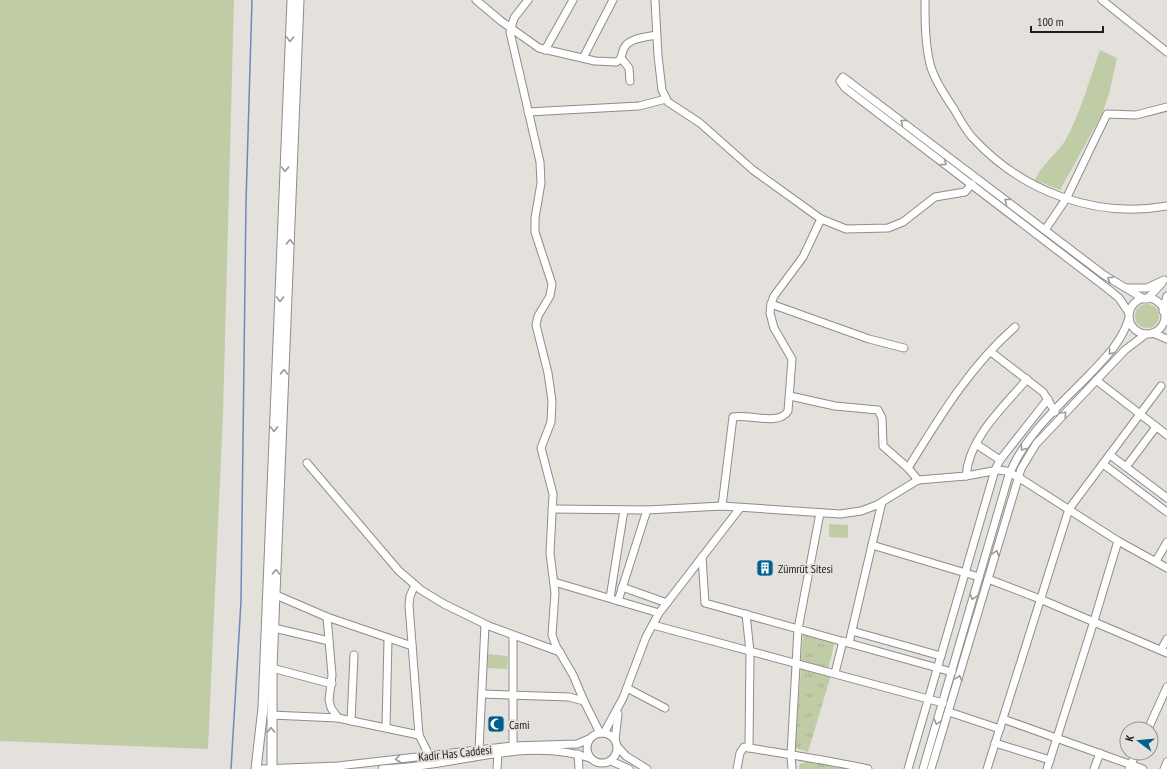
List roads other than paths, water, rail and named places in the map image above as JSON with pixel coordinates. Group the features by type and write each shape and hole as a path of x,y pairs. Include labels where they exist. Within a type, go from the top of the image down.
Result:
{"main road":[{"path":"256,769 263,708 292,0"},
{"path":"272,769 272,668 299,0"}],"street":[{"path":"476,0 533,46 583,58 614,62 621,58 624,49 630,42 656,35"},
{"path":"528,0 514,18 511,28 540,170 540,191 535,218 536,232 552,284 550,296 538,316 536,325 552,396 552,418 541,448 552,486 550,553 554,582 552,630 554,643 573,674 584,701 602,733"},
{"path":"545,50 573,0"},
{"path":"583,58 613,0"},
{"path":"655,0 656,35 662,90 666,100 700,123 753,170 821,219 846,229 888,228 903,222 931,198 943,194 965,192 972,184"},
{"path":"925,0 925,18 930,64 946,98 972,137 1009,170 1040,188 1066,199 1085,204 1115,209 1140,209 1167,206"},
{"path":"1102,0 1167,52"},
{"path":"621,58 629,68 630,81"},
{"path":"1165,315 1157,302 1145,299 1104,276 843,77 840,82 845,88 1119,298 1129,315 1131,325 1136,330 1167,339"},
{"path":"528,112 638,106 666,100"},
{"path":"1045,230 1066,199 1107,114 1136,115 1167,108"},
{"path":"722,506 733,417 747,416 781,418 788,411 792,359 774,328 770,313 771,304 774,296 799,263 821,219"},
{"path":"1123,287 1147,288 1166,278"},
{"path":"923,769 1010,473 1022,450 1054,412 1113,350 1123,334 1134,304 1145,299 1166,278"},
{"path":"931,769 1018,477 1036,444 1096,380 1125,350 1162,326 1167,296"},
{"path":"771,304 869,339 904,348"},
{"path":"908,468 960,387 1015,327"},
{"path":"991,352 1027,379 1048,398 1054,412"},
{"path":"966,476 968,461 985,429 1027,379"},
{"path":"1096,380 1167,435"},
{"path":"987,769 1069,509 1161,386"},
{"path":"790,396 835,406 878,410 882,418 883,446 908,468 918,480"},
{"path":"908,769 995,470 1000,460 1048,398"},
{"path":"1126,467 1156,427"},
{"path":"976,444 1000,460"},
{"path":"1110,455 1167,498"},
{"path":"307,463 399,571 415,585 437,600 485,625 560,652"},
{"path":"1103,464 1167,512"},
{"path":"552,509 647,510 722,506 820,513 853,512 870,508 918,480 966,476 995,470 1010,473 1018,477 1118,541 1167,568"},
{"path":"835,674 846,642 852,631 882,502"},
{"path":"602,733 619,708 646,637 659,613 740,508"},
{"path":"610,598 624,510"},
{"path":"618,601 647,510"},
{"path":"792,769 791,755 798,628 820,513"},
{"path":"1047,769 1058,738 1118,541"},
{"path":"1156,561 1167,542"},
{"path":"872,545 979,577"},
{"path":"702,557 705,603 952,672"},
{"path":"988,579 1164,651 1167,639"},
{"path":"554,582 659,613"},
{"path":"415,585 409,602 419,735 429,755"},
{"path":"622,587 667,603"},
{"path":"276,595 327,618 412,646"},
{"path":"746,614 750,652 749,748"},
{"path":"327,618 332,684 329,696 330,704 338,718"},
{"path":"479,750 485,625"},
{"path":"653,625 750,652 943,702"},
{"path":"274,628 329,641"},
{"path":"852,631 941,656"},
{"path":"513,636 513,746"},
{"path":"386,728 388,639"},
{"path":"351,721 354,655"},
{"path":"272,668 332,684"},
{"path":"1152,721 1167,687"},
{"path":"627,688 665,708"},
{"path":"482,694 569,697 584,701"},
{"path":"608,764 615,756 619,708"},
{"path":"949,712 1000,729"},
{"path":"271,715 338,718 419,735"},
{"path":"1003,719 1100,753 1130,767 1143,769"},
{"path":"594,769 586,749 589,739 594,735 602,733 610,735 626,756 647,769"},
{"name":"Kadir Has Caddesi","path":"261,769 338,766 513,746 577,744 589,739"},
{"path":"995,743 1050,760"},
{"path":"737,769 740,753 744,747 791,755 815,757 868,769"},
{"name":"Kadir Has Caddesi","path":"382,769 425,767 498,753 550,751 578,754 591,759"},
{"path":"497,769 498,753"},
{"path":"1094,769 1100,753"},
{"path":"578,754 579,769"},
{"path":"591,759 601,764 608,764 629,769"},
{"path":"1164,769 1167,762"}],"waterway":[{"path":"231,769 241,601 246,202 252,0"}],"place":[{"name":"Zümrüt Sitesi","path":"765,568"},
{"name":"Cami","path":"496,724"}]}
